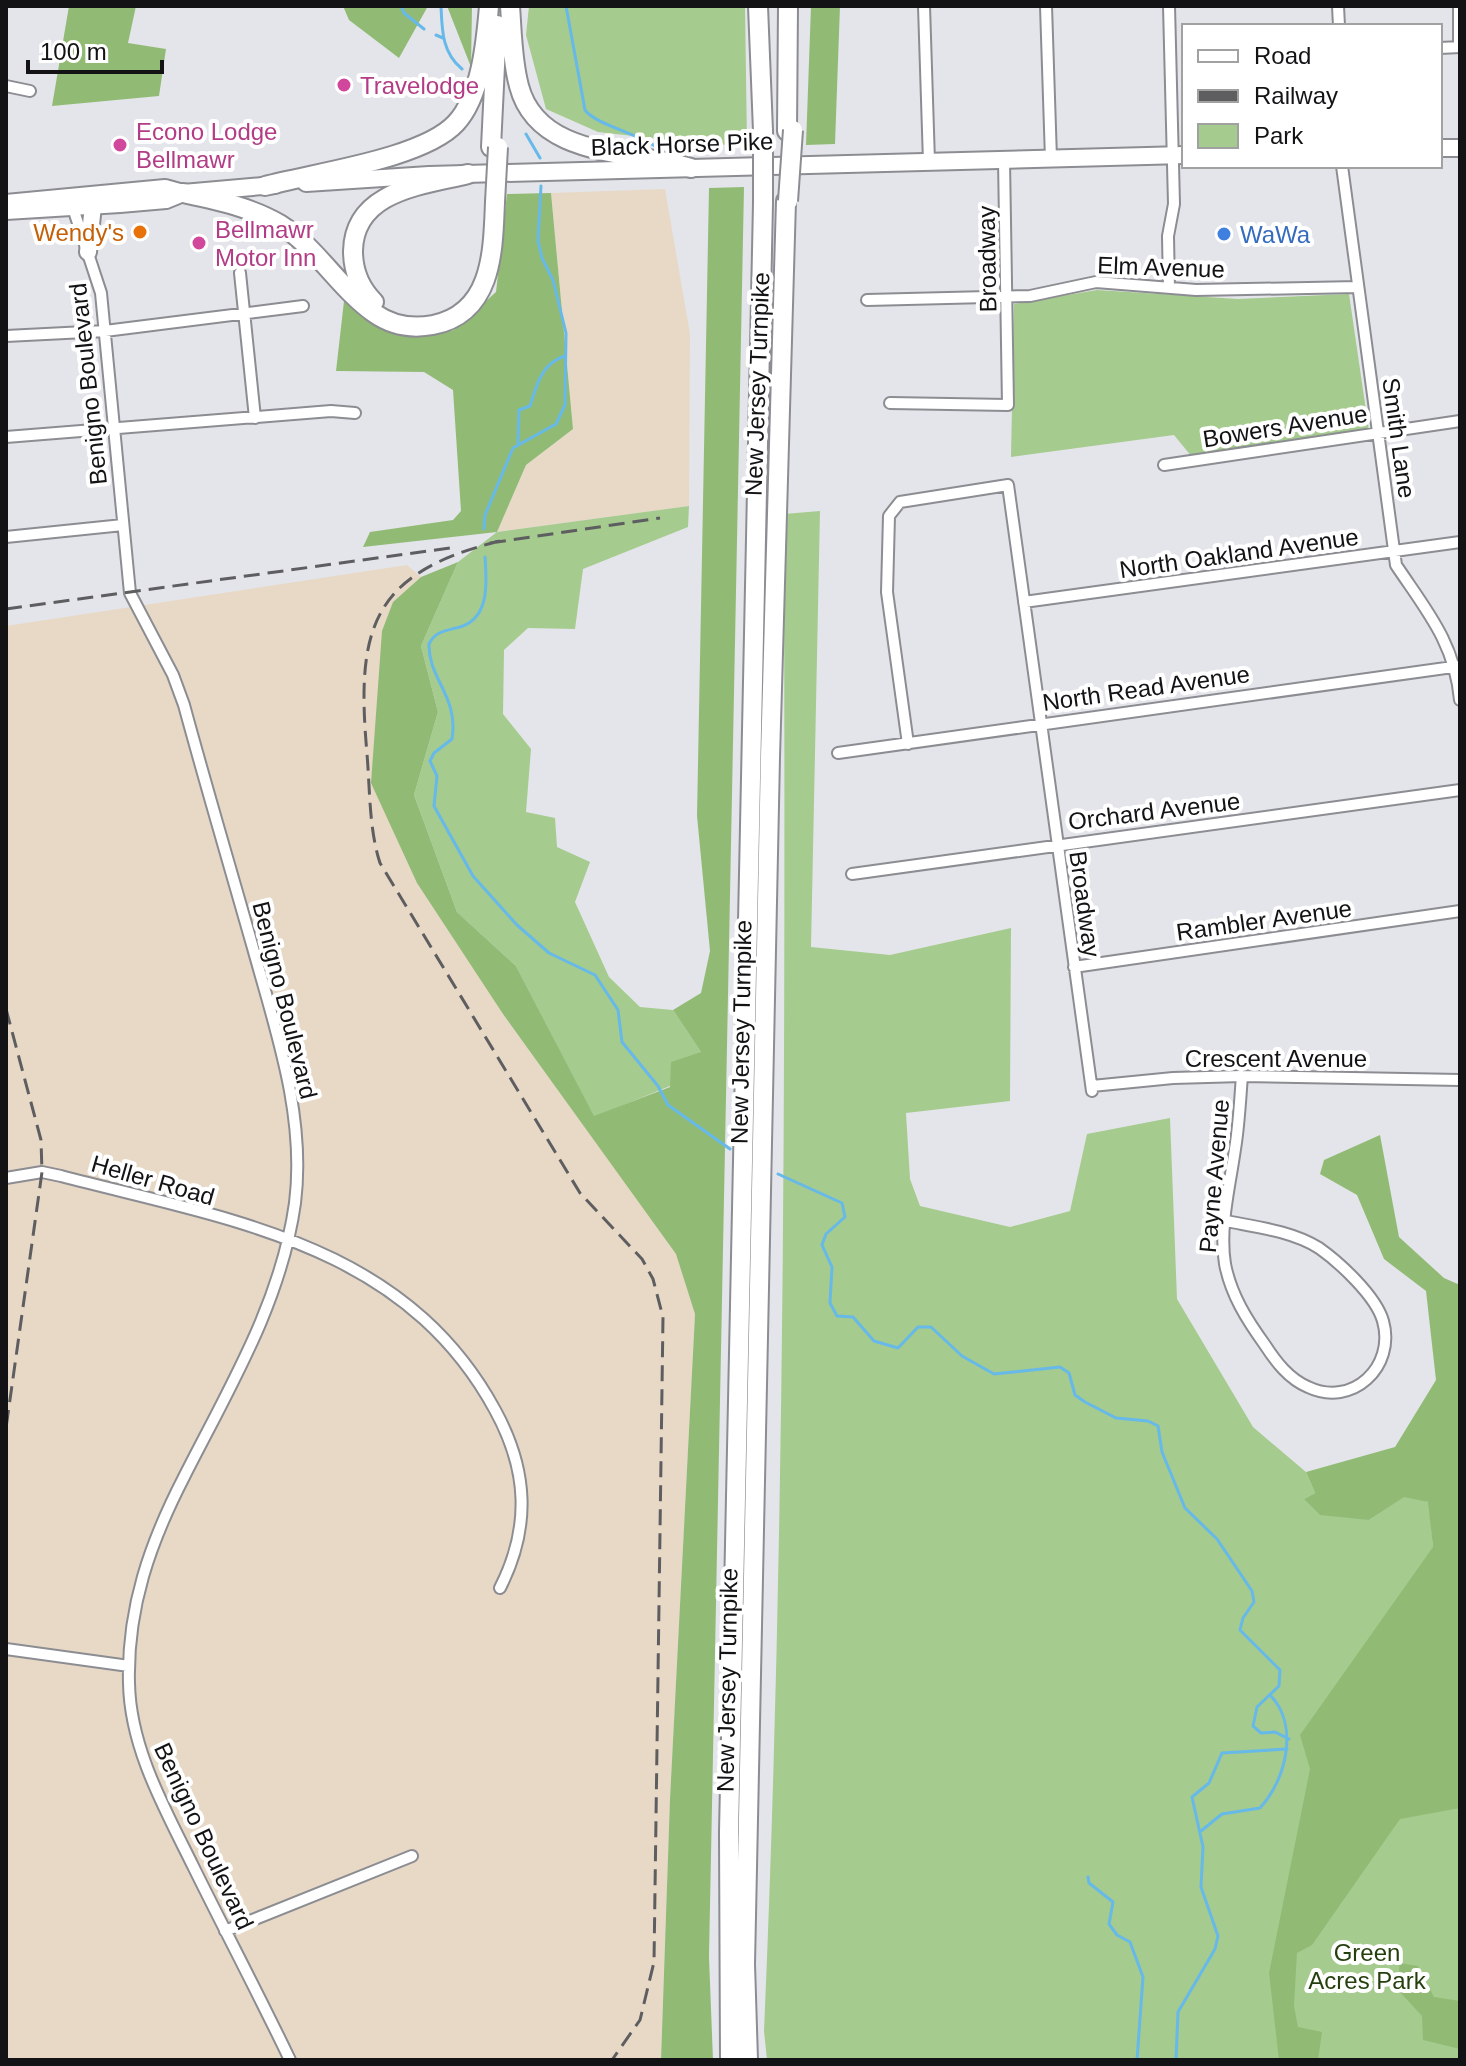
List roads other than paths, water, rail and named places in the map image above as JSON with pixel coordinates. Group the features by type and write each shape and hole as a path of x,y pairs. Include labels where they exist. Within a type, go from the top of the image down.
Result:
{"highway":[{"path":"265,186 400,153 433,141 449,129 462,115 473,90 489,6"},
{"path":"183,193 238,206 282,226 373,312 392,322 412,327 452,319 477,297 492,262 500,6"},
{"path":"510,6 519,85 526,104 542,125 558,136 589,147 663,159 691,168"},
{"path":"758,6 763,131"},
{"name":"New Jersey Turnpike","path":"730,2060 729,1832 766,6"},
{"name":"New Jersey Turnpike","path":"748,2060 745,1949 776,520 790,130 788,6"},
{"path":"790,130 797,6"},
{"path":"468,174 399,191 371,208 359,225 353,244 356,274 365,292 380,307 404,317 429,318 453,308 473,287 482,269 492,201"}],"main road":[{"name":"Black Horse Pike","path":"6,203 72,202 93,206 166,200 183,193 265,186 468,174 1178,155"},
{"name":"Black Horse Pike","path":"6,211 165,188 183,193"},
{"path":"88,252 93,206"}],"street":[{"path":"924,6 929,162"},
{"path":"1046,6 1051,159"},
{"path":"1169,6 1178,155 1169,288"},
{"path":"1459,6 1460,47"},
{"path":"6,86 30,91"},
{"name":"Broadway","path":"890,403 1008,405 1009,297 1004,160"},
{"name":"Smith Lane","path":"1342,168 1396,565 1434,616 1457,666 1460,700"},
{"name":"Benigno Boulevard","path":"72,202 99,281 130,593 173,675 184,705 283,1054 297,1161 288,1240 270,1303 152,1544 132,1614 129,1666 131,1711 142,1752 161,1801 290,2060"},
{"path":"240,273 255,418"},
{"name":"Elm Avenue","path":"867,300 1009,297 1096,282 1169,288 1358,287"},
{"path":"6,336 105,331 303,306"},
{"path":"6,437 331,411 355,413"},
{"name":"Bowers Avenue","path":"1164,465 1460,421"},
{"name":"Broadway","path":"908,744 887,592 889,516 900,502 1008,485 1092,1089"},
{"path":"6,537 123,525"},
{"name":"North Oakland Avenue","path":"1024,602 1460,542"},
{"name":"North Read Avenue","path":"838,753 1457,666"},
{"name":"Orchard Avenue","path":"852,874 1056,843 1460,790"},
{"name":"Rambler Avenue","path":"1074,967 1460,911"},
{"name":"Crescent Avenue","path":"1092,1089 1173,1078 1242,1076 1460,1080"},
{"name":"Payne Avenue","path":"1226,1221 1288,1234 1317,1247 1359,1284 1380,1315 1383,1349 1373,1375 1349,1391 1315,1390 1293,1378 1275,1361 1244,1316 1230,1284 1224,1260 1226,1221 1242,1076"},
{"name":"Heller Road","path":"6,1178 42,1172 61,1176 288,1240 320,1251 388,1288 424,1317 477,1377 506,1430 522,1474 522,1532 513,1563 500,1588"},
{"path":"6,1649 129,1666"},
{"path":"225,1931 412,1856"}],"waterway":[{"path":"401,6 404,13 424,29"},
{"path":"441,6 447,48 462,69"},
{"path":"566,6 585,110 598,120 660,149"},
{"path":"436,35 443,38"},
{"path":"526,134 540,158"},
{"path":"484,529 485,515 513,448 556,424 565,405 566,333 553,280 538,241 541,186"},
{"path":"518,443 519,410 530,406 537,384 550,364 565,356"},
{"path":"485,557 486,589 481,610 467,624 440,633 429,644 433,668 448,699 453,724 452,739 434,753 430,761 437,776 434,806 473,876 517,925 549,953 595,975 618,1010 622,1042 658,1086 668,1105 730,1149"},
{"path":"778,1174 842,1203 845,1217 826,1234 822,1245 832,1267 830,1303 837,1316 853,1317 874,1341 898,1348 918,1327 931,1327 962,1356 994,1374 1060,1367 1069,1373 1075,1395 1085,1402 1116,1418 1148,1421 1158,1426 1162,1452 1185,1508 1217,1539 1252,1591 1254,1602 1243,1618 1240,1630 1280,1670 1279,1686 1257,1707 1253,1726 1261,1733 1275,1732 1289,1739"},
{"path":"1201,1831 1222,1814 1260,1808 1277,1782 1283,1767 1287,1736 1279,1707 1270,1695"},
{"path":"1176,2060 1178,2012 1215,1949 1218,1936 1201,1887 1203,1847 1192,1797 1209,1783 1222,1753 1287,1749"},
{"path":"1088,1877 1089,1883 1113,1902 1109,1924 1117,1935 1130,1942 1143,1977 1137,2060"}],"railway":[{"path":"490,543 660,518"},
{"path":"500,541 457,554 423,570 398,590 381,613 370,641 365,673 370,809 380,863 580,1193 642,1259 653,1279 663,1317 654,1962 640,2020 612,2060"},
{"path":"6,609 450,548"},
{"path":"6,1009 41,1140 42,1172 6,1428"}],"place":[{"name":"Travelodge","path":"344,85"},
{"name":"Econo Lodge Bellmawr","path":"120,145"},
{"name":"Wendy's","path":"140,232"},
{"name":"WaWa","path":"1224,234"},
{"name":"Bellmawr Motor Inn","path":"199,243"}],"park label":[{"name":"Green Acres Park","path":"1367,1966"}]}
